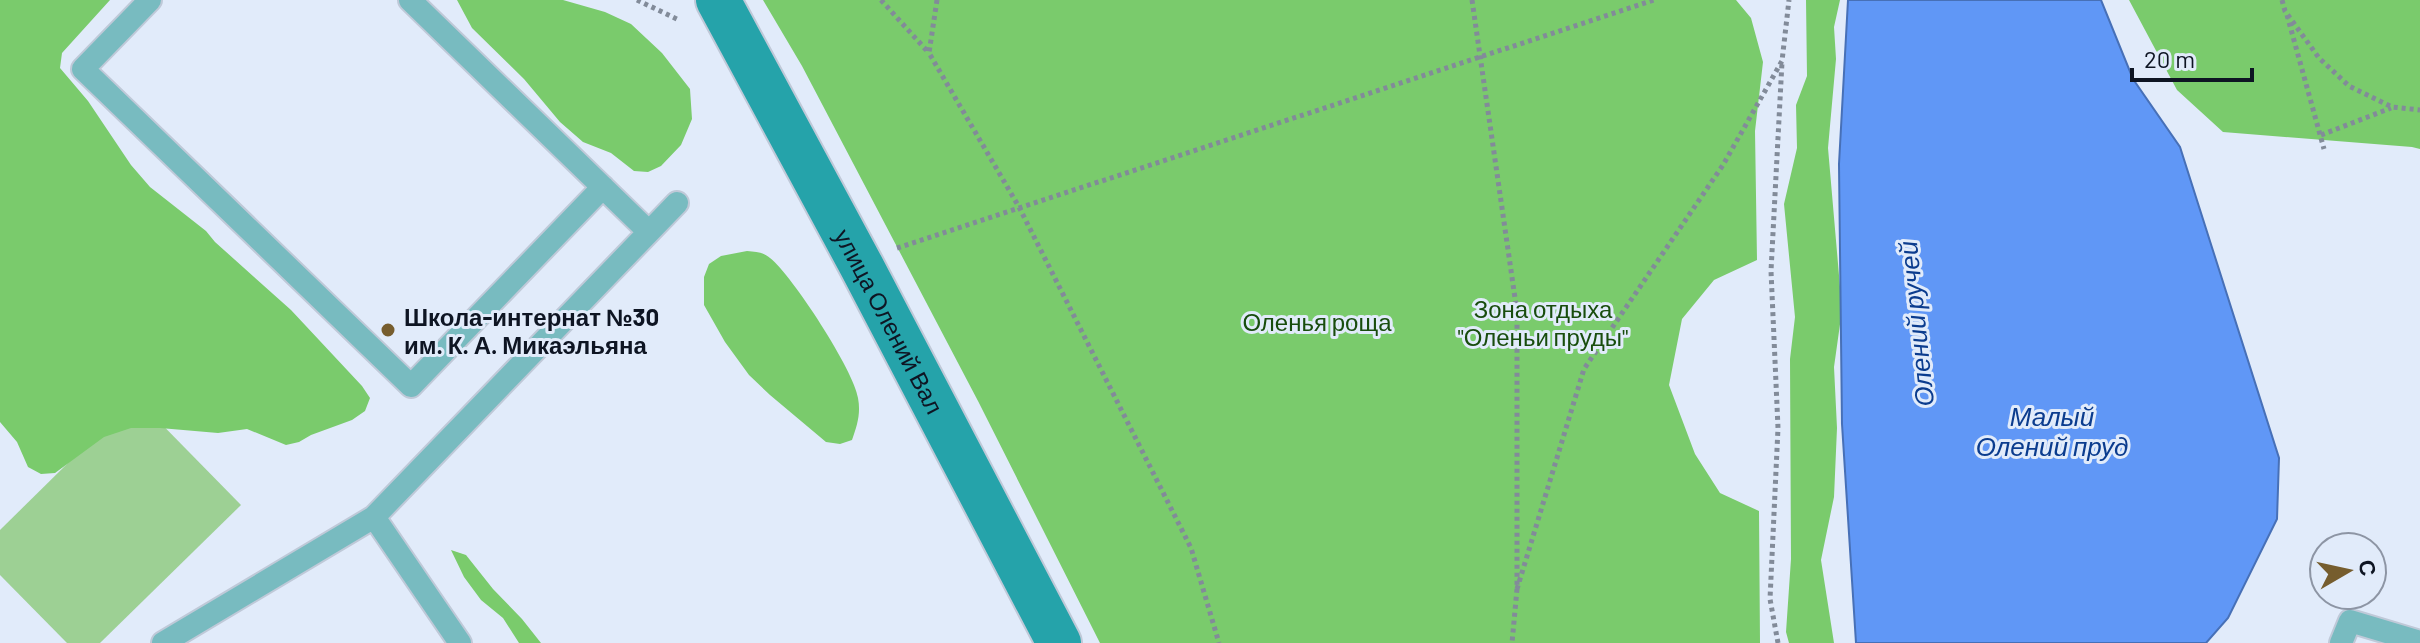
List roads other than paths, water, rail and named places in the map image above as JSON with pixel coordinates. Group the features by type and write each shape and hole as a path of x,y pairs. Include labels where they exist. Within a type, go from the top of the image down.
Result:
{"main road":[{"name":"улица Олений Вал","path":"703,12 862,267 1059,643"}],"lane":[{"path":"150,0 83,69 411,386 603,187"},
{"path":"410,0 649,232"},
{"path":"163,643 374,517 677,203"},
{"path":"374,517 460,643"},
{"path":"2341,643 2350,621 2420,642"}],"water":[{"name":"Малый Олений пруд","path":"1848,0 2101,0 2133,79 2180,147 2279,458 2277,519 2228,618 2206,643 1856,643 1842,424 1839,164"}],"place":[{"name":"Школа-интернат №30 им. К. А. Микаэльяна","path":"388,330"}],"park label":[{"name":"Оленья роща","path":"1317,321"},
{"name":"Зона отдыха \"Оленьи пруды\"","path":"1543,322"}],"water label":[{"name":"Олений ручей","path":"1915,324"}]}
